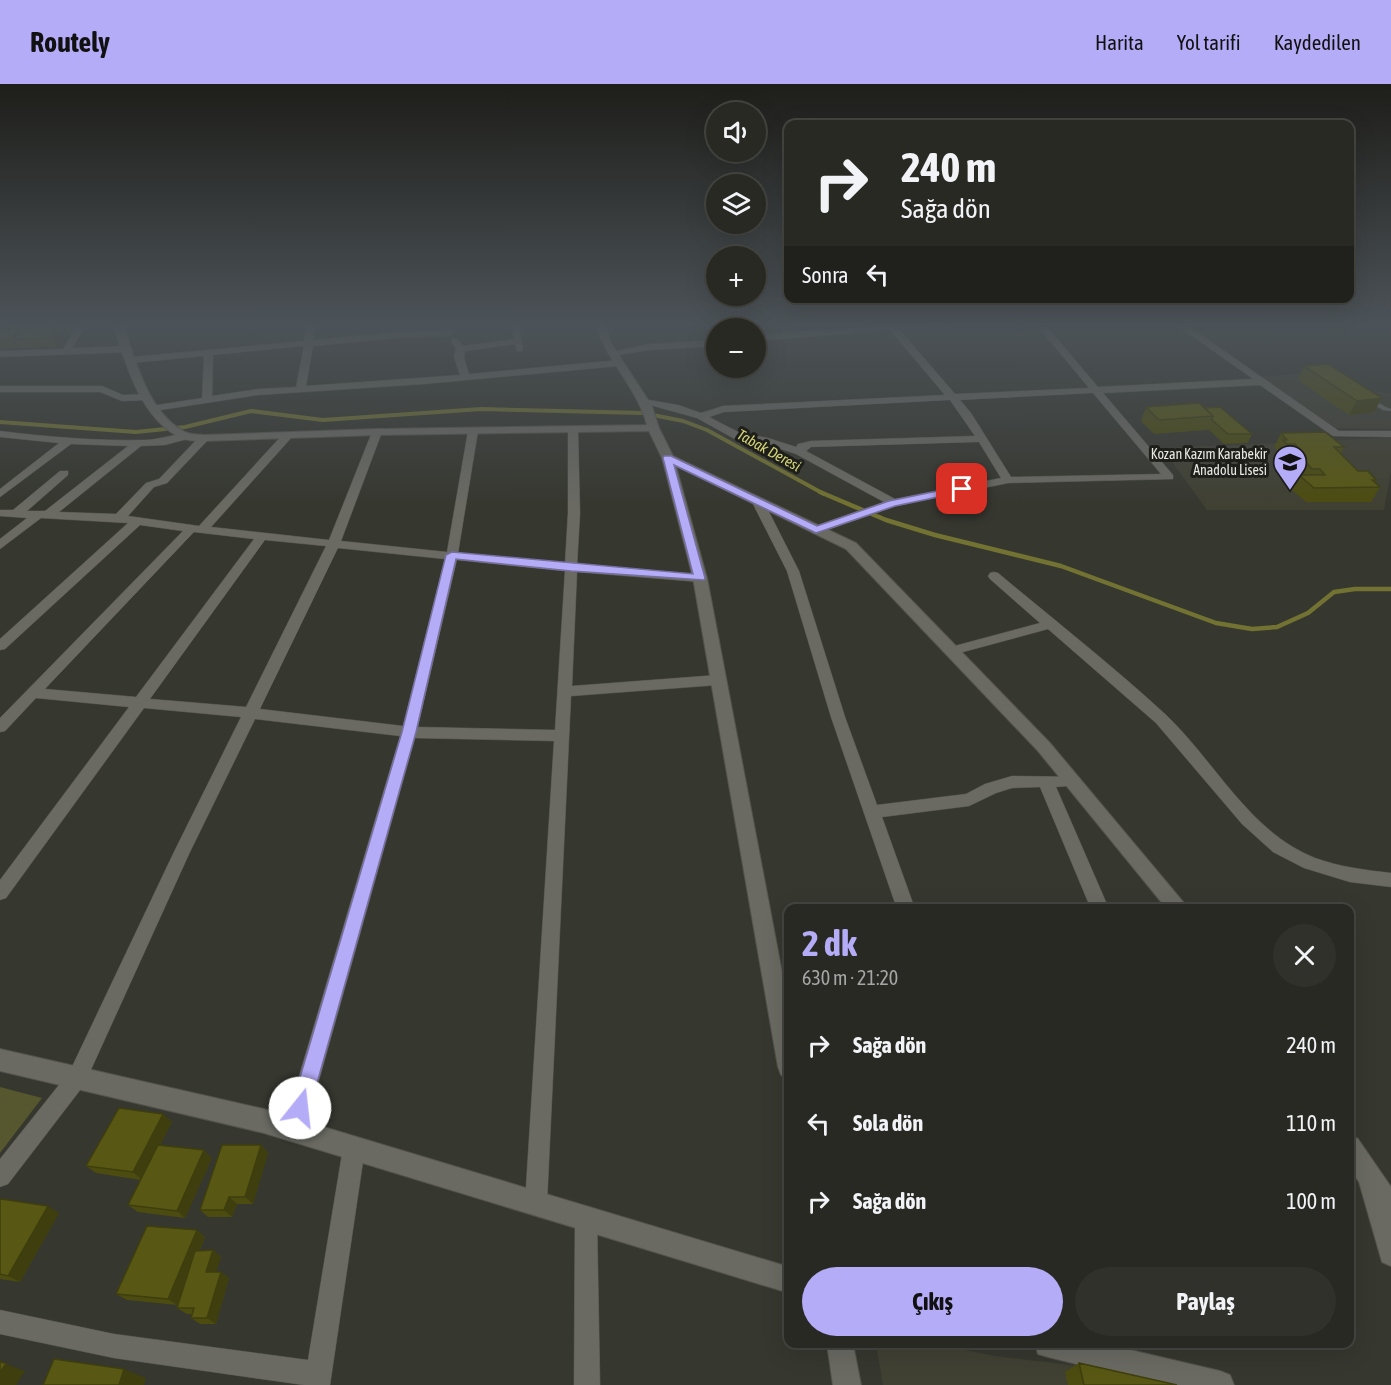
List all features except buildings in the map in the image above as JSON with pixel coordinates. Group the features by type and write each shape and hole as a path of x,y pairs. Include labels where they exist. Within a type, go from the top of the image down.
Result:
{"street":[{"path":"142,384 147,397 165,424 183,435 204,438 377,432 573,430 678,408 701,416 737,435 768,441 800,452 893,503"},
{"path":"207,399 208,384"},
{"path":"300,384 301,390"},
{"path":"154,408 258,392 380,384"},
{"path":"631,384 649,414 668,458 700,578 784,1027"},
{"path":"940,384 966,413 1008,480"},
{"path":"816,530 893,503 1008,480 1169,477 1089,384"},
{"path":"701,416 723,409 1224,384"},
{"path":"1262,384 1337,434 1391,434"},
{"path":"0,388 102,389 122,398 147,397"},
{"path":"536,1203 574,513 573,430"},
{"path":"294,1130 409,732 452,555 473,431"},
{"path":"0,1176 77,1078 181,854 334,543 377,432"},
{"path":"0,443 5,435 138,444 169,442 183,435"},
{"path":"0,727 197,530 288,435"},
{"path":"119,518 150,485 163,481 204,438"},
{"path":"800,452 802,446 811,444 983,439"},
{"path":"0,494 68,441"},
{"path":"0,545 138,444"},
{"path":"668,458 850,546 1044,747 1175,904"},
{"path":"17,513 64,473"},
{"path":"758,502 793,572 838,717 904,904"},
{"path":"0,513 119,518 197,530 571,568 700,578"},
{"path":"0,646 137,520"},
{"path":"0,892 262,536"},
{"path":"994,576 1161,719 1248,819 1279,847 1310,863 1350,875 1391,880"},
{"path":"952,651 1051,624"},
{"path":"564,693 718,680"},
{"path":"33,693 251,713 409,732 562,736"},
{"path":"872,812 969,800 991,788 1012,782 1073,781"},
{"path":"1046,782 1098,904"},
{"path":"0,1060 264,1121 784,1278"},
{"path":"0,1322 114,1346 318,1380 354,1148"},
{"path":"1354,1152 1391,1209"},
{"path":"1369,1174 1391,1198"},
{"path":"1369,1174 1391,1253"},
{"path":"586,1218 587,1385"},
{"path":"841,1348 847,1385"},
{"path":"1068,1348 1220,1385"}],"lane":[{"path":"1367,398 1391,410"}],"shaded area":[{"path":"1271,384 1359,384 1369,390 1391,393 1391,429 1336,428"},
{"name":"Kozan Kazım Karabekir Anadolu Lisesi","path":"1391,438 1391,471 1384,510 1207,510 1162,448"},
{"path":"877,1348 955,1348 995,1356 1080,1366 1161,1385 883,1385"}],"green space":[{"path":"0,1087 42,1098 0,1153"}],"waterway":[{"name":"Tabak Deresi","path":"0,422 136,432 185,427 251,411 323,420 481,409 643,413 683,421 707,430 822,493"},
{"name":"Tabak Deresi","path":"822,493 886,520 935,535 1061,566 1216,623 1252,629 1277,627 1308,613 1334,592 1355,589 1391,589"}],"place":[{"name":"Kozan Kazım Karabekir Anadolu Lisesi","path":"1290,491"}],"route":[{"path":"300,1108 409,732 452,555 571,568 700,578 668,458 816,530 893,503 962,489"}]}
